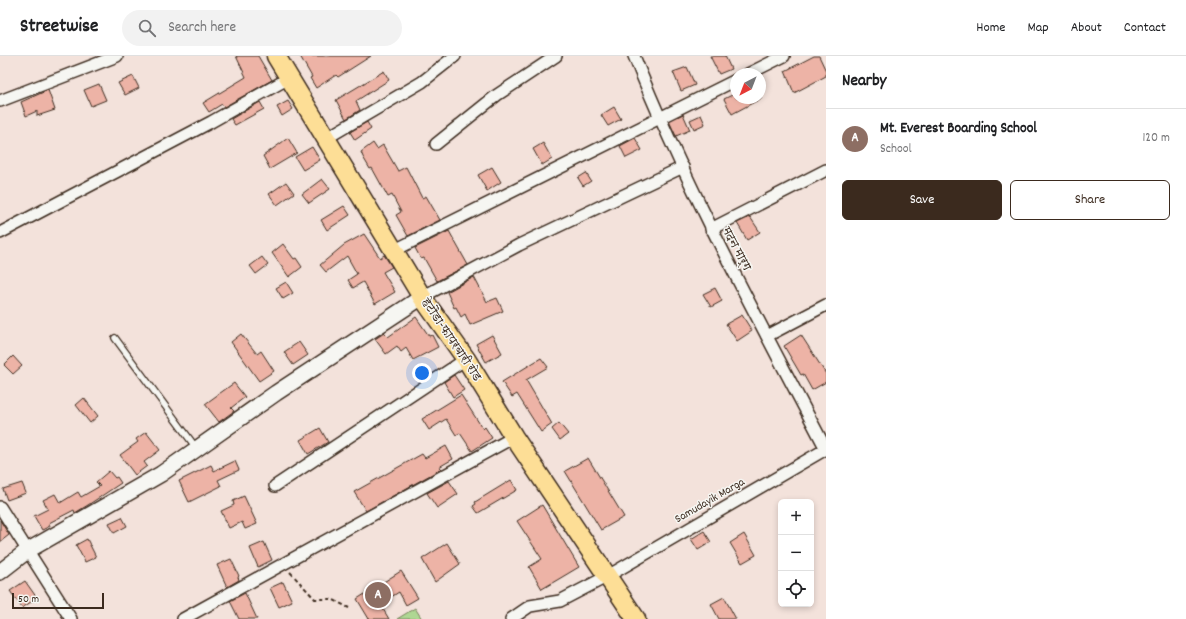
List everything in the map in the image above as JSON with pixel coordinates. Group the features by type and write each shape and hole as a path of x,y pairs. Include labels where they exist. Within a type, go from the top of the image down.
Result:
{"highway":[{"name":"हेटौडा-फापरबारी रोड","path":"276,56 422,297 466,359 514,437 606,577 636,619"}],"main road":[{"path":"0,572 27,551 161,474 276,393 422,297"}],"street":[{"path":"0,101 117,56"},
{"path":"325,139 422,82 455,56"},
{"path":"436,144 497,95 556,56"},
{"name":"मदन मार्ग","path":"634,56 658,118 683,167 711,229 826,449"},
{"path":"760,68 784,56"},
{"path":"0,233 211,122 289,78"},
{"path":"393,251 730,83"},
{"path":"422,297 519,245 683,167"},
{"path":"711,229 826,170"},
{"path":"767,336 826,305"},
{"path":"275,486 466,359"},
{"path":"183,619 514,437"},
{"name":"Samudayik Marga","path":"511,619 530,606 560,601 606,577 826,449"},
{"path":"0,507 70,619"}],"lane":[{"path":"115,338 197,449"}],"path":[{"path":"283,563 315,599 332,599 349,608"}],"green space":[{"path":"415,608 422,619 397,619"}],"building":[{"path":"236,56 258,56 272,80 224,107 222,104 209,112 203,103 246,77"},
{"path":"300,56 371,56 338,77 336,75 316,88 310,78 312,77"},
{"path":"710,56 725,56 731,68 719,74"},
{"path":"814,56 819,56 826,71 826,76 794,93 785,71"},
{"path":"687,67 695,85 681,91 673,72"},
{"path":"384,71 389,80 356,101 360,110 346,119 336,100"},
{"path":"133,76 139,88 125,95 118,83"},
{"path":"99,84 106,100 91,106 84,90"},
{"path":"48,90 55,110 37,116 37,111 26,116 21,102"},
{"path":"730,96 730,104 751,104 732,114 724,99"},
{"path":"288,101 293,109 282,116 277,107"},
{"path":"260,102 264,109 235,125 231,119"},
{"path":"614,107 621,119 608,126 601,115"},
{"path":"683,114 690,130 676,136 669,121"},
{"path":"701,115 705,124 694,129 690,120"},
{"path":"367,122 371,129 355,140 350,132"},
{"path":"288,138 297,153 270,169 263,156"},
{"path":"635,138 642,150 626,158 620,146"},
{"path":"373,143 377,149 383,145 398,171 406,167 422,198 426,196 440,220 408,236 396,215 401,212 392,195 388,197 372,168 370,169 361,152"},
{"path":"543,143 552,159 542,165 533,149"},
{"path":"312,147 320,160 303,170 295,157"},
{"path":"492,167 501,182 487,191 478,175"},
{"path":"586,173 591,181 583,186 578,178"},
{"path":"322,179 330,189 309,203 302,194"},
{"path":"286,182 294,193 277,205 269,194"},
{"path":"344,206 350,215 327,230 321,220"},
{"path":"750,217 760,232 747,240 737,223"},
{"path":"449,231 468,265 437,281 424,258 421,259 415,248"},
{"path":"364,234 380,258 384,255 392,267 383,272 395,292 375,304 363,282 353,288 348,280 357,274 347,256 326,272 320,265 344,245"},
{"path":"283,244 302,267 289,277 272,253"},
{"path":"262,257 268,265 256,274 250,266"},
{"path":"474,277 487,302 497,298 503,311 470,325 465,314 461,317 456,307 454,308 447,292"},
{"path":"286,282 293,293 283,299 276,288"},
{"path":"715,288 722,301 711,307 703,294"},
{"path":"742,315 752,331 737,341 726,324"},
{"path":"416,317 429,336 432,335 438,347 413,360 406,348 401,352 397,346 386,354 375,339 384,333 388,337"},
{"path":"241,334 257,354 261,351 274,371 259,381 231,342"},
{"path":"492,335 502,353 486,362 476,344"},
{"path":"801,335 826,374 826,382 812,390 803,374 801,375 784,346"},
{"path":"299,342 308,355 293,365 284,352"},
{"path":"13,356 22,366 13,374 4,365"},
{"path":"541,358 548,367 526,380 552,424 541,432 517,394 512,397 502,382"},
{"path":"454,375 464,390 453,397 444,382"},
{"path":"234,383 245,397 231,408 234,411 219,422 205,404"},
{"path":"461,395 483,429 485,427 492,438 472,451 460,433 456,435 446,419 429,430 422,419"},
{"path":"84,398 98,416 90,423 76,405"},
{"path":"559,423 568,434 560,440 552,429"},
{"path":"320,428 328,442 308,454 300,440"},
{"path":"146,432 160,450 144,462 147,466 135,475 120,455 138,442 136,439"},
{"path":"446,446 453,459 439,467 441,469 366,511 354,492 422,454 425,458"},
{"path":"588,458 624,517 601,530 565,471"},
{"path":"235,461 239,470 218,480 221,486 189,502 179,481 211,465 214,471"},
{"path":"109,471 115,478 117,477 121,483 75,513 74,510 49,523 50,526 42,530 34,516 48,509 43,500 55,494 60,503 78,492 81,497 100,486 96,482"},
{"path":"511,480 517,490 478,513 473,506 476,504 475,502"},
{"path":"449,481 458,494 437,508 427,493"},
{"path":"22,483 26,493 7,500 3,489"},
{"path":"244,496 257,524 245,529 242,522 229,528 221,511 234,505 233,501"},
{"path":"542,505 579,567 542,589 529,567 542,559 517,521"},
{"path":"122,517 127,526 114,533 109,523"},
{"path":"0,520 9,535 0,542"},
{"path":"704,531 711,542 698,550 691,539"},
{"path":"744,534 756,555 742,563 730,543"},
{"path":"87,539 96,557 85,562 76,545"},
{"path":"264,542 272,560 258,567 250,548"},
{"path":"447,543 460,564 435,582 422,559"},
{"path":"231,559 239,576 239,580 227,587 217,565"},
{"path":"401,571 418,598 406,605 399,592 380,604 389,619 369,619 357,599"},
{"path":"25,581 37,598 22,608 10,591"},
{"path":"283,582 292,601 279,607 270,588"},
{"path":"245,593 257,619 239,619 230,601"},
{"path":"724,597 736,619 719,619 711,604"}],"place":[{"name":"Mt. Everest Boarding School","path":"378,595"}]}
